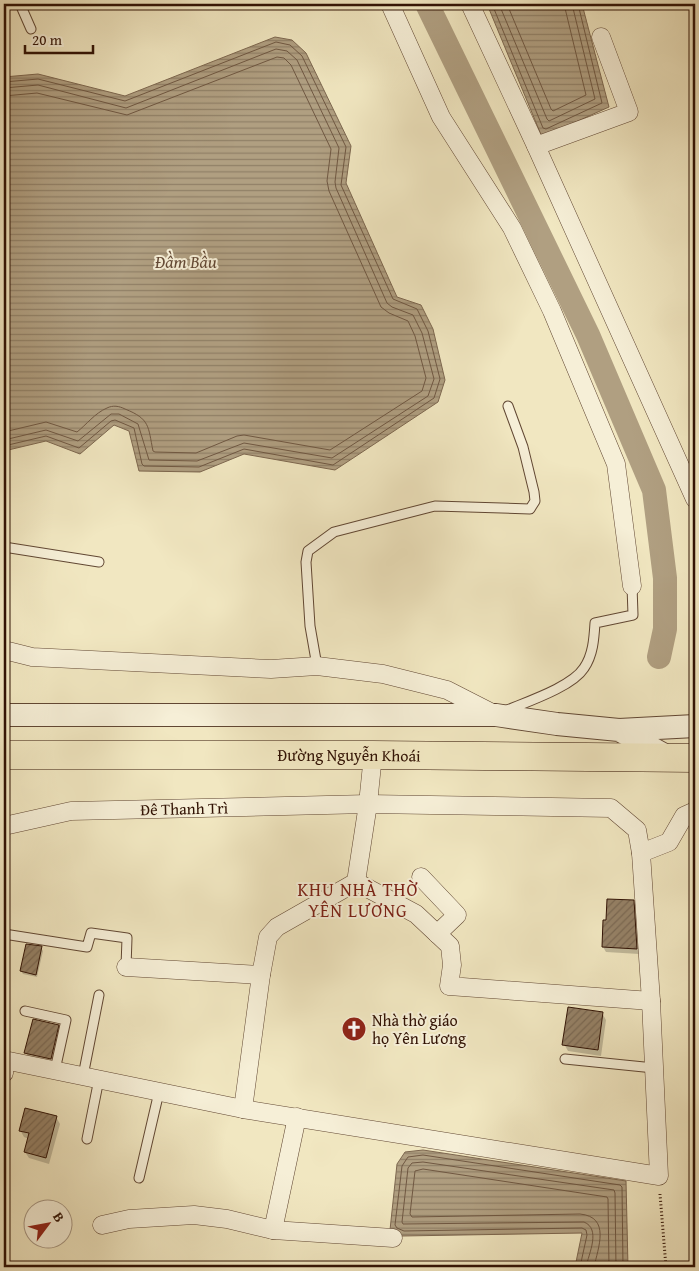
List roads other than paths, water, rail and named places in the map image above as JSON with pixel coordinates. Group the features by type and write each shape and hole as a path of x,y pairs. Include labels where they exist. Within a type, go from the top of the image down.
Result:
{"main road":[{"name":"Đường Nguyễn Khoái","path":"4,755 373,755 695,758"}],"street":[{"path":"390,4 441,118 512,228 552,311 616,464 632,586"},
{"path":"470,4 695,499"},
{"path":"536,146 629,112 601,37"},
{"path":"4,650 32,657 271,669 317,666 383,674 447,690 496,715"},
{"path":"4,715 496,715 556,724 619,730 695,726"},
{"path":"619,730 668,757"},
{"path":"356,882 368,804 373,755"},
{"name":"Đê Thanh Trì","path":"4,826 71,811 368,804 610,808 638,830 651,1001 659,1176 297,1117"},
{"path":"641,853 669,842 684,816 695,811"},
{"path":"421,877 457,914 437,934"},
{"path":"356,882 416,914 450,946 452,965 449,986 651,1001"},
{"path":"243,1109 268,937 277,926 356,882"},
{"path":"126,967 261,975"},
{"path":"4,1067 9,1061 243,1109 297,1117 273,1230"},
{"path":"102,1225 129,1219 194,1215 227,1219 273,1230 393,1238"}],"lane":[{"path":"20,4 32,29"},
{"path":"317,666 310,626 306,562 308,551 316,544 334,532 435,506 530,509 535,501 534,492 523,447 508,406"},
{"path":"4,547 99,562"},
{"path":"496,715 560,687 584,669 594,646 595,623 633,615 632,586"},
{"path":"4,934 87,947 91,933 127,938 126,967"},
{"path":"87,1139 99,995"},
{"path":"25,1011 66,1020 55,1070"},
{"path":"565,1059 654,1068"},
{"path":"139,1178 159,1092"}],"water":[{"path":"487,4 582,4 609,107 542,137"},
{"name":"Đầm Bầu","path":"275,37 292,40 306,53 351,146 346,183 397,297 421,305 433,329 445,380 438,402 335,470 244,454 200,472 139,471 129,431 114,425 80,454 46,441 4,451 4,77 38,74 125,96"},
{"path":"423,1150 626,1181 628,1267 575,1267 582,1233 402,1236 390,1230 397,1164 405,1152"}],"waterway":[{"path":"427,4 588,335 654,490 665,578 665,629 659,657"}],"place":[{"name":"Nhà thờ giáo họ Yên Lương","path":"354,1029"}],"district":[{"name":"KHU NHÀ THỜ YÊN LƯƠNG","path":"358,900"}]}
